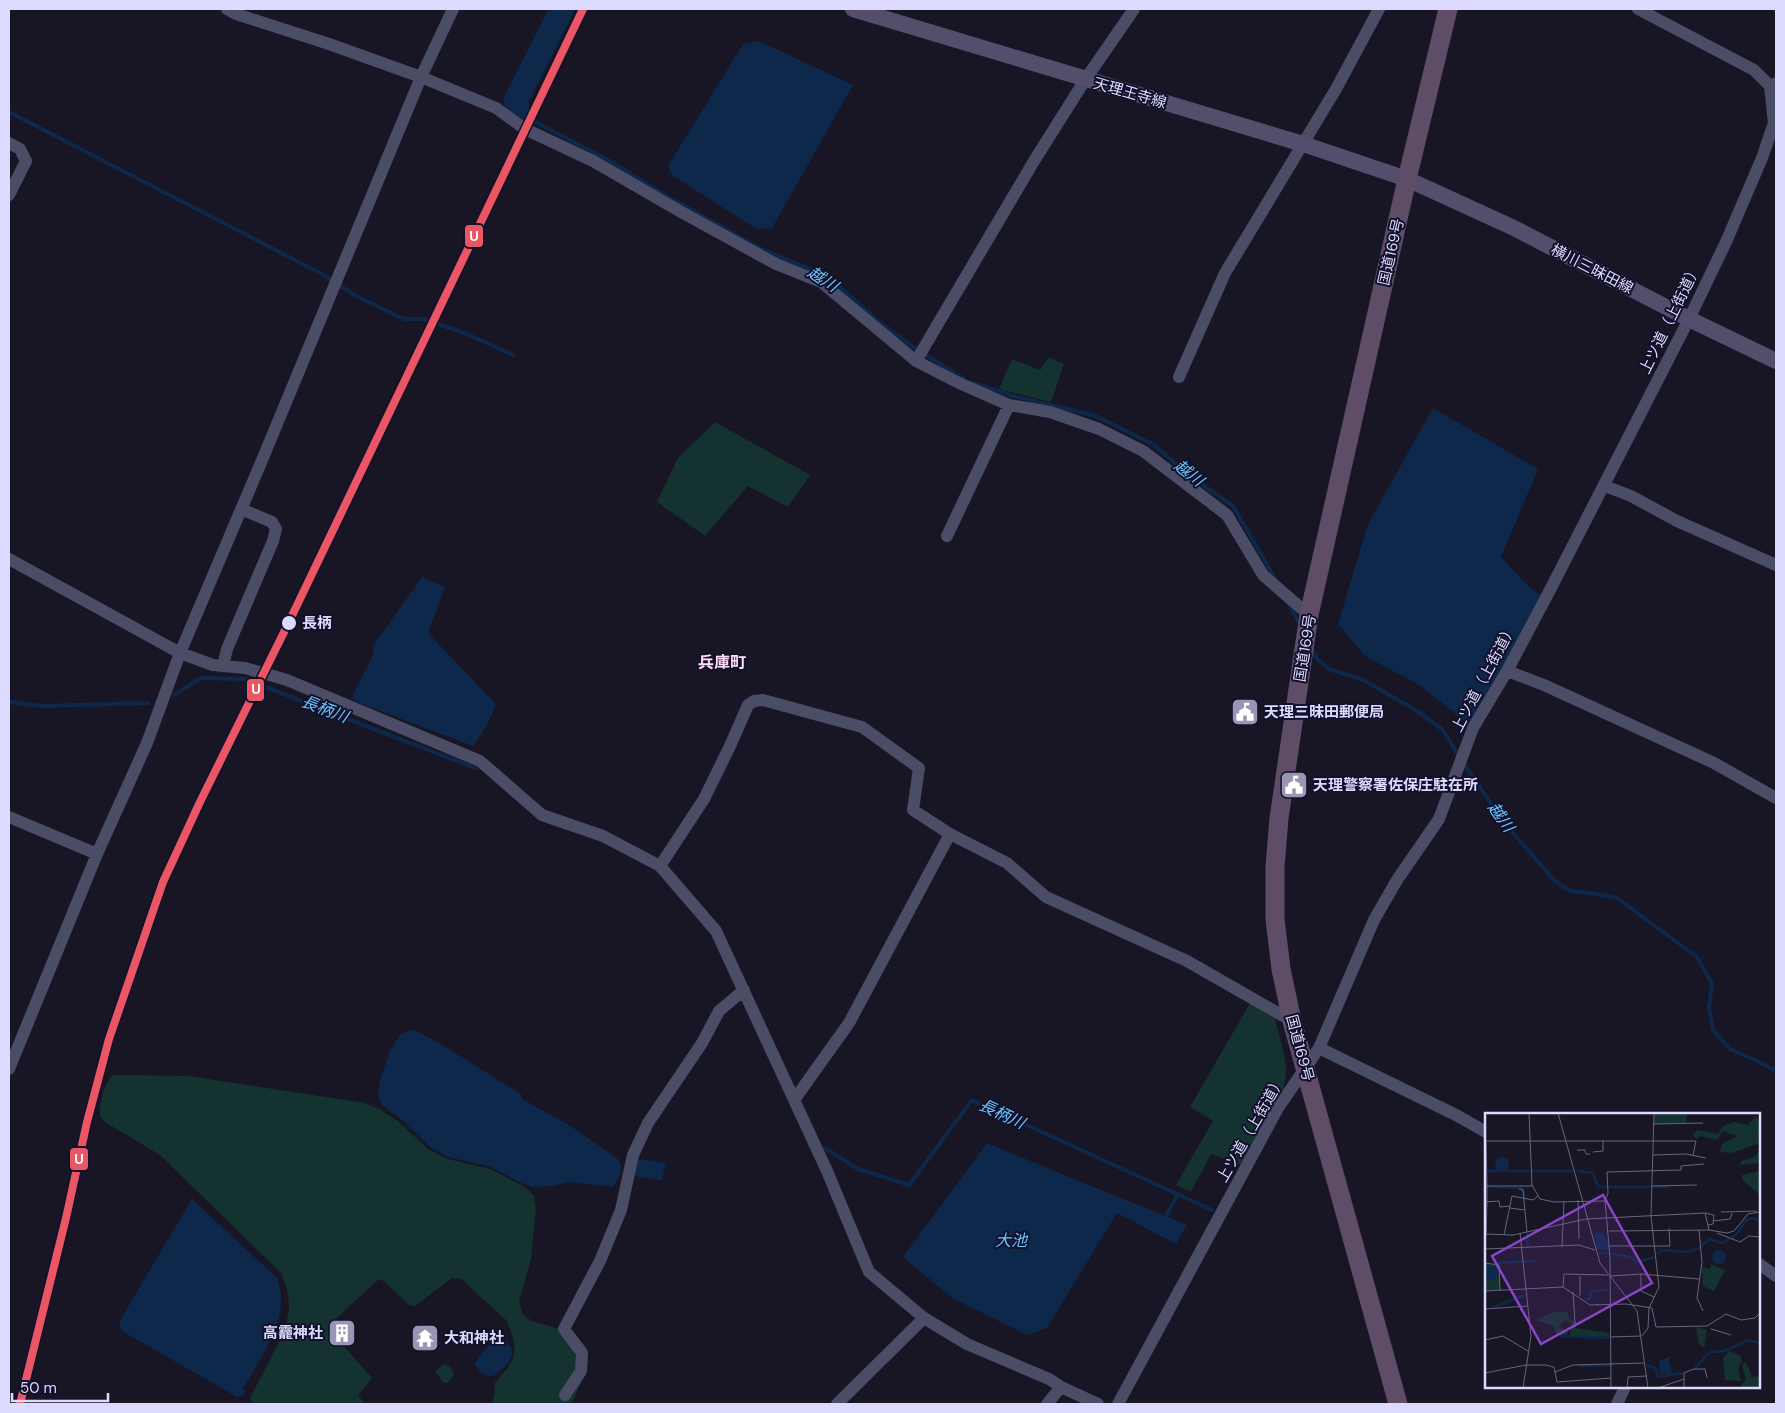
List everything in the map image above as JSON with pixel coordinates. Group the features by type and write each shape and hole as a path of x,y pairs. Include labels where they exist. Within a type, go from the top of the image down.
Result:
{"highway":[{"name":"国道169号","path":"1398,1404 1292,1021 1281,969 1275,919 1275,867 1279,818 1309,615 1407,179 1448,9"}],"main road":[{"name":"天理王寺線","path":"853,9 1303,144 1407,179"},
{"name":"横川三昧田線","path":"1407,179 1514,228 1776,361"}],"street":[{"path":"227,9 236,14 329,44 421,77 496,108 525,128 594,161 683,214 776,264 821,282 916,361 1009,405 1050,412 1099,429 1143,451 1227,514 1263,575 1309,615"},
{"path":"9,1069 97,854 147,743 180,653 421,77 453,9"},
{"path":"916,361 1034,160 1085,80 1134,9"},
{"path":"1179,377 1224,274 1336,89 1379,9"},
{"name":"上ツ道（上街道）","path":"1118,1404 1278,1108 1319,1048 1374,920 1397,880 1438,819 1473,728 1507,671 1605,486 1726,242 1762,158 1774,123 1773,84 1754,70 1638,9"},
{"path":"9,143 20,149 26,161 9,195"},
{"path":"947,536 1009,405"},
{"path":"1605,486 1631,496 1677,521 1776,565"},
{"path":"223,666 227,649 273,542 276,529 272,522 241,509"},
{"path":"9,559 180,653 213,665 245,668 287,680 480,762 542,815 603,836 660,866 716,931 827,1170 869,1272 924,1318 967,1344 1049,1379 1061,1387 1098,1404"},
{"path":"1507,671 1714,763 1776,798"},
{"path":"660,866 704,799 748,704 763,700 862,728 918,768 913,810 950,834 1007,863 1046,897 1187,961 1292,1021"},
{"path":"9,817 97,854"},
{"path":"794,1100 849,1023 950,834"},
{"path":"566,1395 581,1371 582,1353 564,1329 600,1261 620,1210 633,1155 648,1123 702,1042 719,1011 744,990"},
{"path":"1319,1048 1456,1115 1485,1131"},
{"path":"1760,1265 1776,1276"},
{"path":"837,1404 924,1318"},
{"path":"1046,1404 1061,1387"},
{"path":"1617,1404 1625,1388"}],"green space":[{"path":"1049,357 1064,364 1051,402 999,389 1012,359 1040,370"},
{"path":"715,422 810,475 788,507 748,486 705,536 657,502 678,458"},
{"path":"1250,1003 1275,1017 1286,1069 1282,1093 1270,1119 1242,1166 1211,1154 1191,1192 1176,1185 1213,1121 1190,1107"},
{"path":"113,1075 189,1076 365,1103 379,1109 399,1122 429,1150 448,1159 490,1169 525,1187 534,1196 536,1208 531,1259 519,1301 523,1315 532,1321 574,1333 587,1348 583,1377 571,1404 492,1404 495,1391 494,1384 507,1368 514,1355 514,1340 506,1320 461,1279 452,1278 415,1306 409,1305 383,1280 378,1280 330,1324 329,1329 372,1378 358,1395 365,1404 254,1404 250,1398 280,1339 288,1315 288,1297 282,1276 160,1155 105,1122 100,1117 102,1094 106,1084"},
{"path":"444,1364 451,1367 454,1375 447,1383 444,1383 436,1373 436,1370"}],"water":[{"path":"759,41 853,85 772,228 757,229 673,176 668,166 743,44"},
{"path":"1433,408 1538,469 1501,557 1530,588 1546,598 1473,728 1421,686 1365,656 1338,624 1368,524"},
{"path":"422,577 445,587 428,633 496,704 487,725 473,746 354,701 353,695 373,655 373,646"},
{"path":"415,1030 521,1094 522,1099 569,1125 618,1159 621,1170 613,1187 570,1182 533,1187 521,1183 491,1167 448,1157 430,1147 401,1119 382,1105 378,1097 380,1080 390,1051 399,1036 405,1032"},
{"name":"大池","path":"987,1143 1187,1225 1176,1244 1117,1213 1047,1328 1027,1335 952,1298 903,1257"},
{"path":"638,1159 666,1163 662,1180 634,1176"},
{"path":"192,1199 277,1278 281,1293 281,1307 273,1335 243,1389 245,1391 243,1395 237,1397 122,1331 119,1322"},
{"path":"500,1337 509,1345 512,1353 511,1357 506,1366 496,1374 486,1375 475,1365 485,1349"}],"waterway":[{"name":"越川","path":"518,113 516,100 562,9"},
{"path":"9,112 322,274 356,296 404,319 423,319 467,334 513,355"},
{"name":"越川","path":"518,113 608,160 663,194 761,249 817,272 842,289 878,321 912,346 964,379"},
{"name":"越川","path":"973,383 1017,397 1096,416 1154,445 1190,476 1233,506 1276,580"},
{"name":"越川","path":"1289,604 1301,627"},
{"name":"越川","path":"1312,649 1317,659 1329,669 1363,680 1414,709 1442,729 1459,756"},
{"name":"長柄川","path":"174,695 201,678 245,679 475,768"},
{"name":"長柄川","path":"9,702 41,706 148,703"},
{"name":"越川","path":"1463,762 1504,823 1554,880 1570,891 1617,898 1697,957 1712,984 1709,1008 1713,1030 1730,1049 1776,1071"},
{"name":"長柄川","path":"825,1148 858,1169 909,1185 972,1100 1212,1210"},
{"path":"1163,1221 1178,1194"}],"transit line":[{"name":"U","path":"20,1404 66,1218 87,1122 109,1039 163,882 583,9"}],"place":[{"name":"長柄","path":"289,623"},
{"name":"天理三昧田郵便局","path":"1245,712"},
{"name":"天理警察署佐保庄駐在所","path":"1294,785"},
{"name":"高龗神社","path":"342,1333"},
{"name":"大和神社","path":"425,1338"}],"district":[{"name":"兵庫町","path":"722,662"}]}
